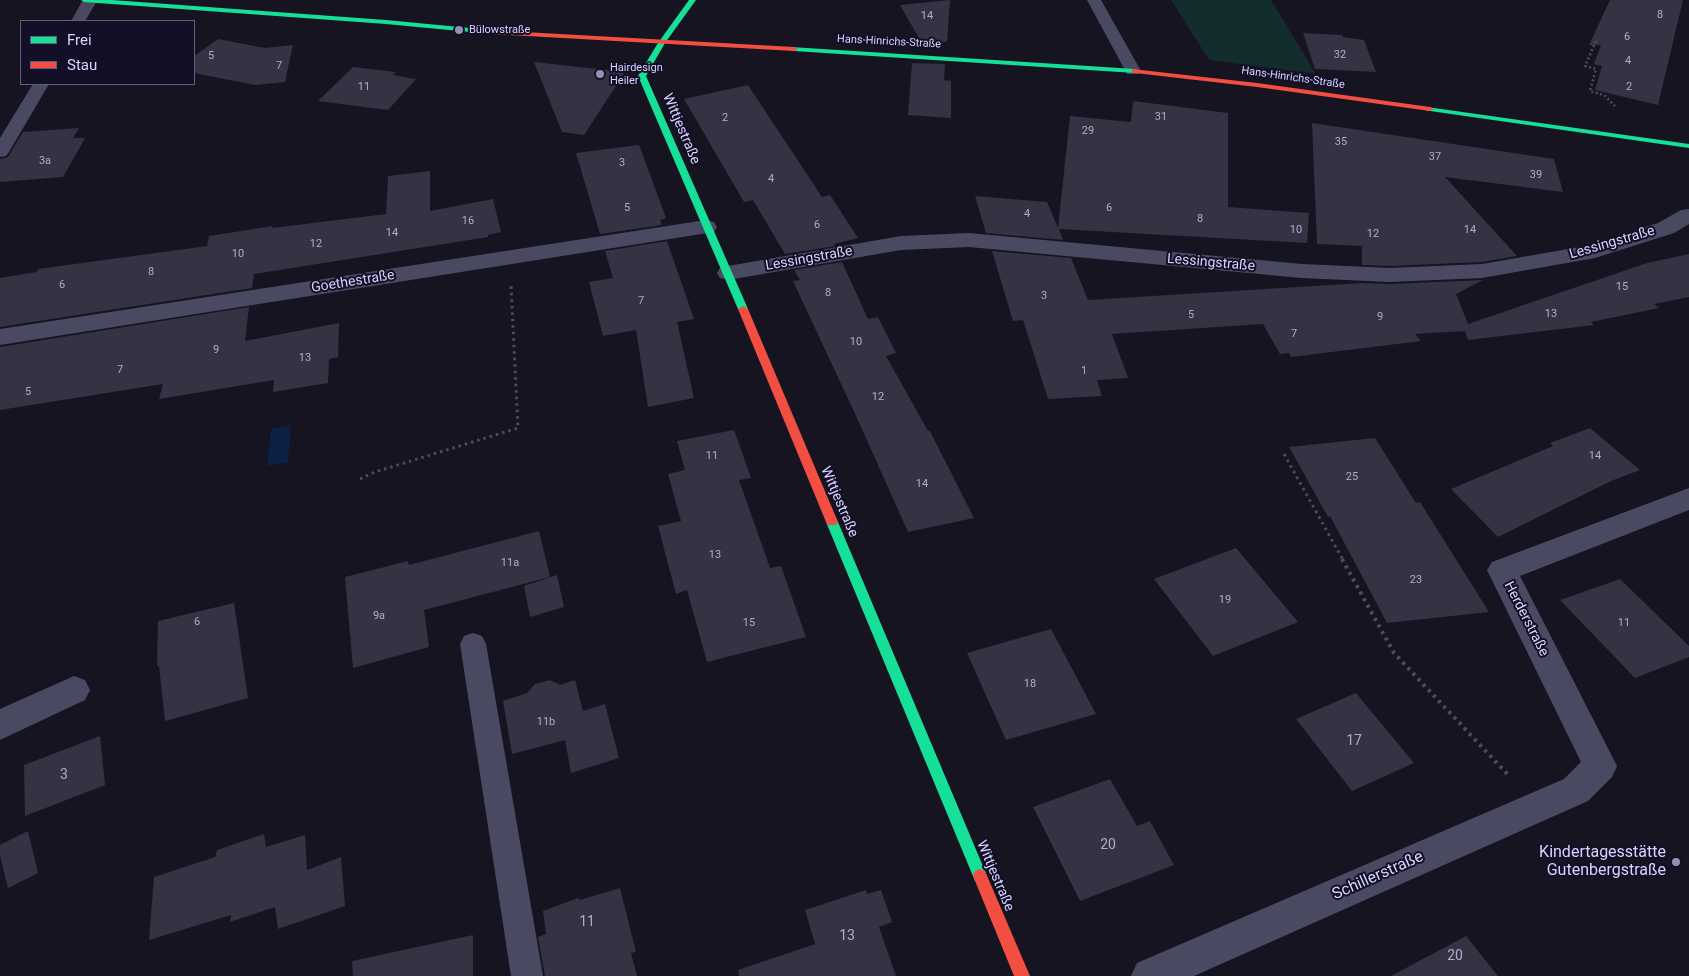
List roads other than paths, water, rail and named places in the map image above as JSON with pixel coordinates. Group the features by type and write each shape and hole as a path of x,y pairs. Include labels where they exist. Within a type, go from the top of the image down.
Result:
{"main road":[{"name":"Hans-Hinrichs-Straße","path":"84,0 386,22 459,30 970,59 1133,71 1266,87 1689,146"},
{"path":"662,43 693,0"},
{"name":"Wittjestraße","path":"662,43 642,76 706,227 728,273 1022,976"}],"street":[{"name":"Lessingstraße","path":"728,273 901,243 969,240 1302,271 1390,275 1482,271 1595,251 1666,228 1689,215"},
{"name":"Goethestraße","path":"0,337 706,227"},
{"name":"Herderstraße","path":"1600,766 1502,570 1689,499"},
{"path":"0,725 74,690"},
{"name":"Schillerstraße","path":"1150,976 1576,790 1600,766"}],"lane":[{"path":"1094,0 1133,71"},
{"path":"79,20 90,1"},
{"path":"0,152 39,85"},
{"path":"473,644 527,976"}],"water":[{"path":"291,425 288,462 267,466 271,429"}],"place":[{"name":"Bülowstraße","path":"459,30"},
{"name":"Hairdesign Heiler","path":"600,74"},
{"name":"Kindertagesstätte Gutenbergstraße","path":"1676,862"}]}
